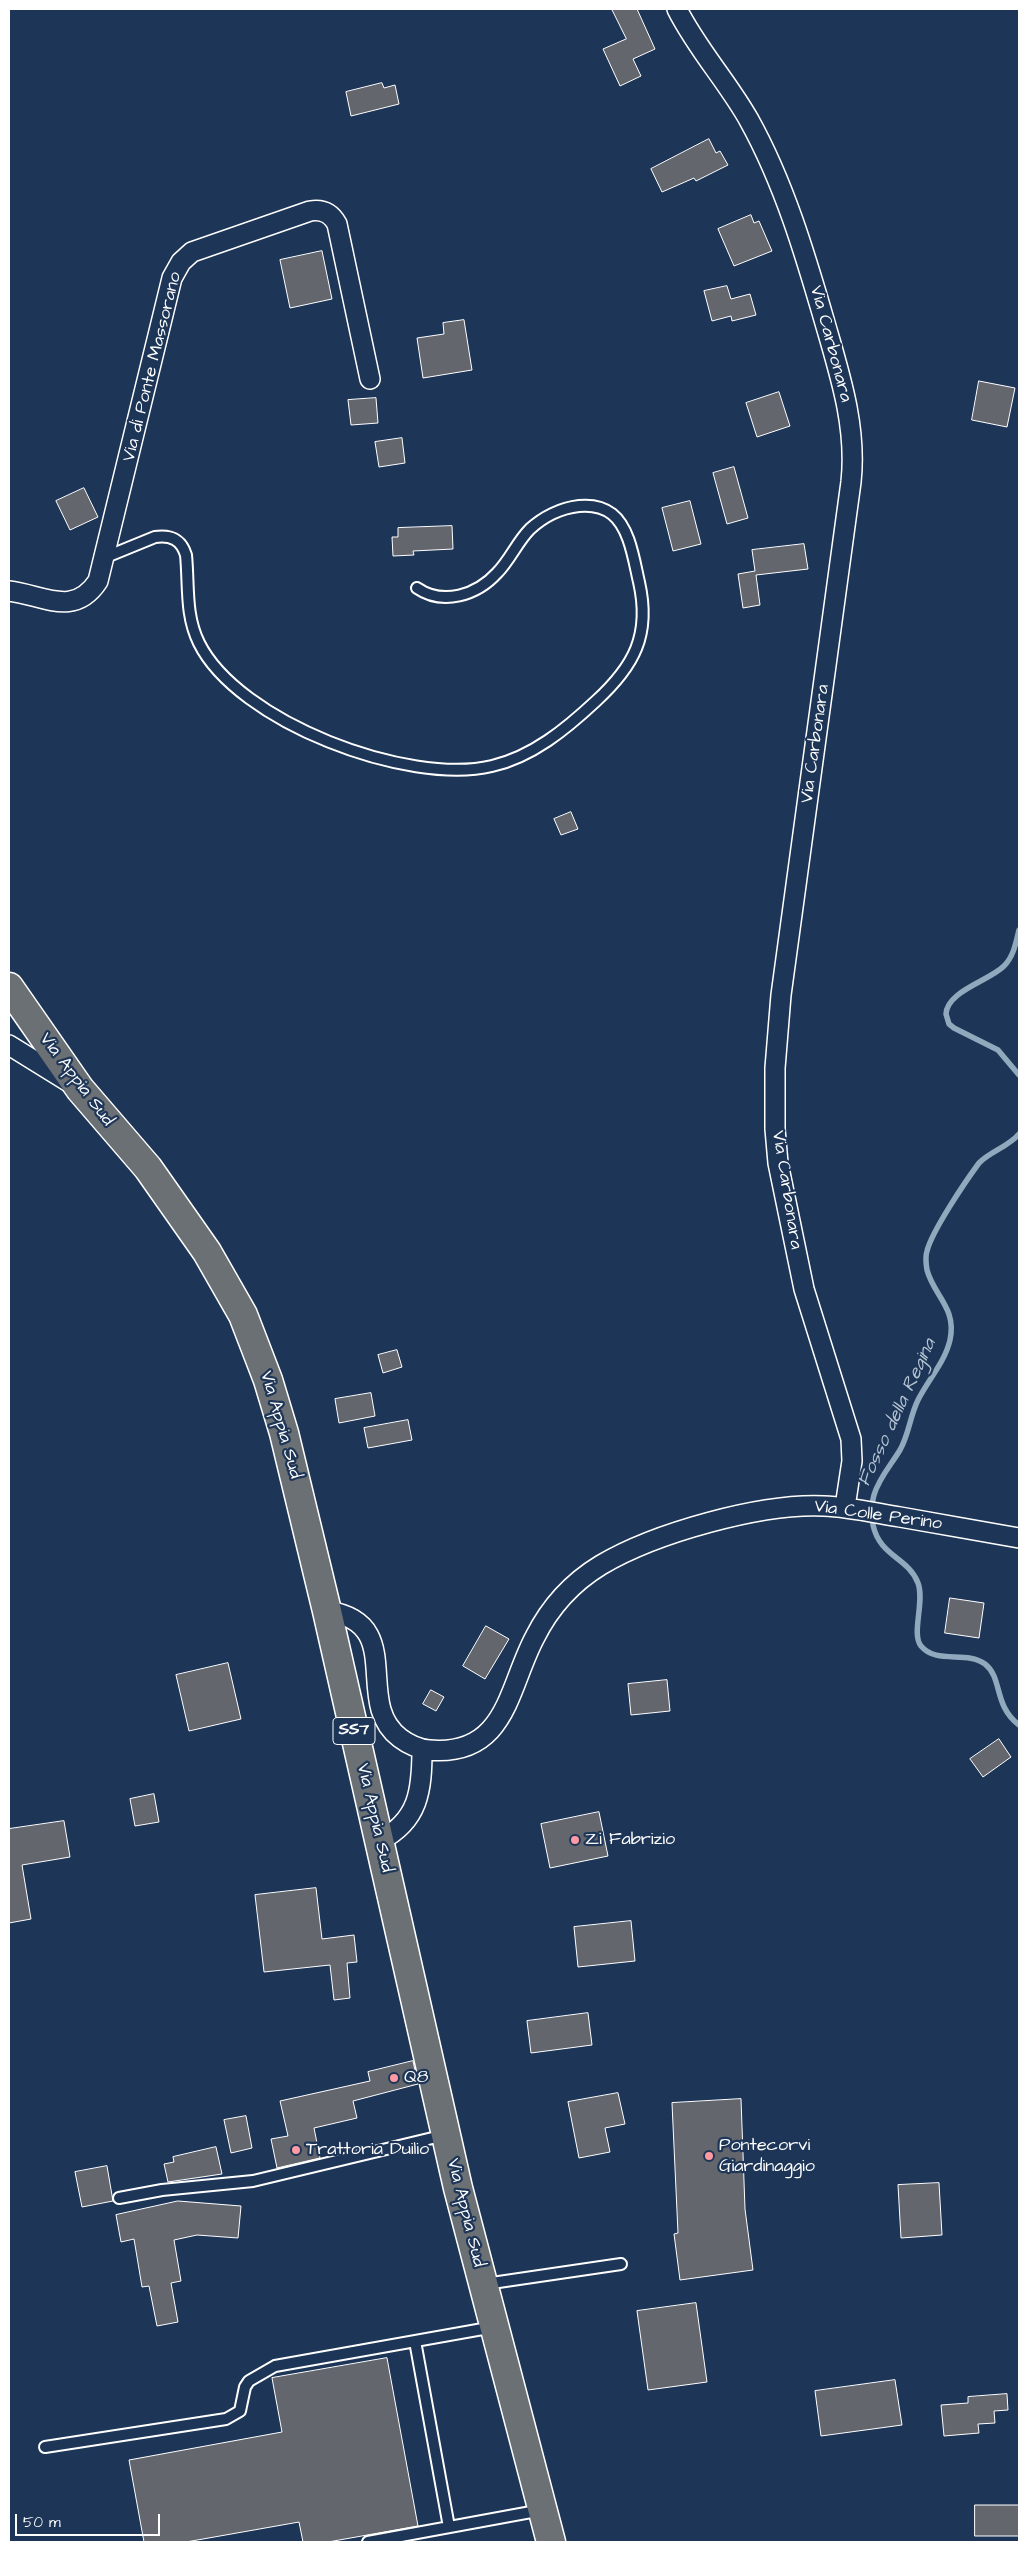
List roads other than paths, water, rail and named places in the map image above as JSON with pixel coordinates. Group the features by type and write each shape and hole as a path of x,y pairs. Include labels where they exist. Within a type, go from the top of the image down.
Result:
{"main road":[{"name":"Via Appia Sud","path":"9,986 80,1089 172,1200 217,1268 243,1315 280,1415 327,1611 446,2134 551,2542"}],"street":[{"name":"Via Carbonara","path":"677,9 698,47 748,119 786,205 806,258 824,320 846,398 852,436 851,482 778,1018 775,1095 778,1163 799,1269 811,1314 851,1439 852,1461 849,1508"},
{"name":"Via di Ponte Massorano","path":"9,591 54,602 75,601 86,595 95,586 106,557 172,278 181,262 192,252 310,211 320,210 329,214 337,224 370,379"},
{"path":"9,1045 80,1089"},
{"name":"Via Colle Perino","path":"327,1611 349,1617 365,1629 374,1649 380,1704 386,1723 404,1741 422,1749 444,1750 461,1746 477,1739 495,1725 506,1708 532,1642 546,1617 570,1589 601,1565 644,1544 730,1518 797,1506 849,1508 1019,1538"},
{"path":"379,1841 402,1827 414,1808 420,1786 422,1749"}],"lane":[{"path":"106,557 155,537 164,536 176,539 184,548 186,555 188,610 194,634 212,664 238,690 264,711 303,731 352,749 418,767 451,771 477,769 501,764 525,754 571,722 610,687 628,666 641,637 643,612 640,588 627,537 614,515 594,506 577,506 558,511 536,524 522,538 498,573 479,588 449,598 431,595 417,588"},
{"path":"119,2198 167,2189 253,2181 446,2134"},
{"path":"484,2284 621,2264"},
{"path":"45,2447 226,2419 240,2411 245,2387 249,2381 268,2368 495,2327"},
{"path":"415,2341 449,2527"},
{"path":"368,2542 543,2509"}],"waterway":[{"name":"Fosso della Regina","path":"1019,930 1016,944 1004,966 953,999 948,1006 946,1014 949,1024 998,1050 1019,1075"},
{"name":"Fosso della Regina","path":"1019,1134 979,1163 935,1231 930,1242 926,1256 927,1270 948,1311 951,1329 950,1340 948,1348 918,1400 903,1444 876,1489 872,1510 873,1525 882,1544 908,1567 918,1583 920,1599 917,1634 921,1646 935,1655 969,1658 985,1664 991,1670 1005,1709 1019,1725"}],"place":[{"name":"Zi Fabrizio","path":"575,1840"},
{"name":"Q8","path":"394,2078"},
{"name":"Trattoria Duilio","path":"296,2150"},
{"name":"Pontecorvi Giardinaggio","path":"709,2156"}]}
